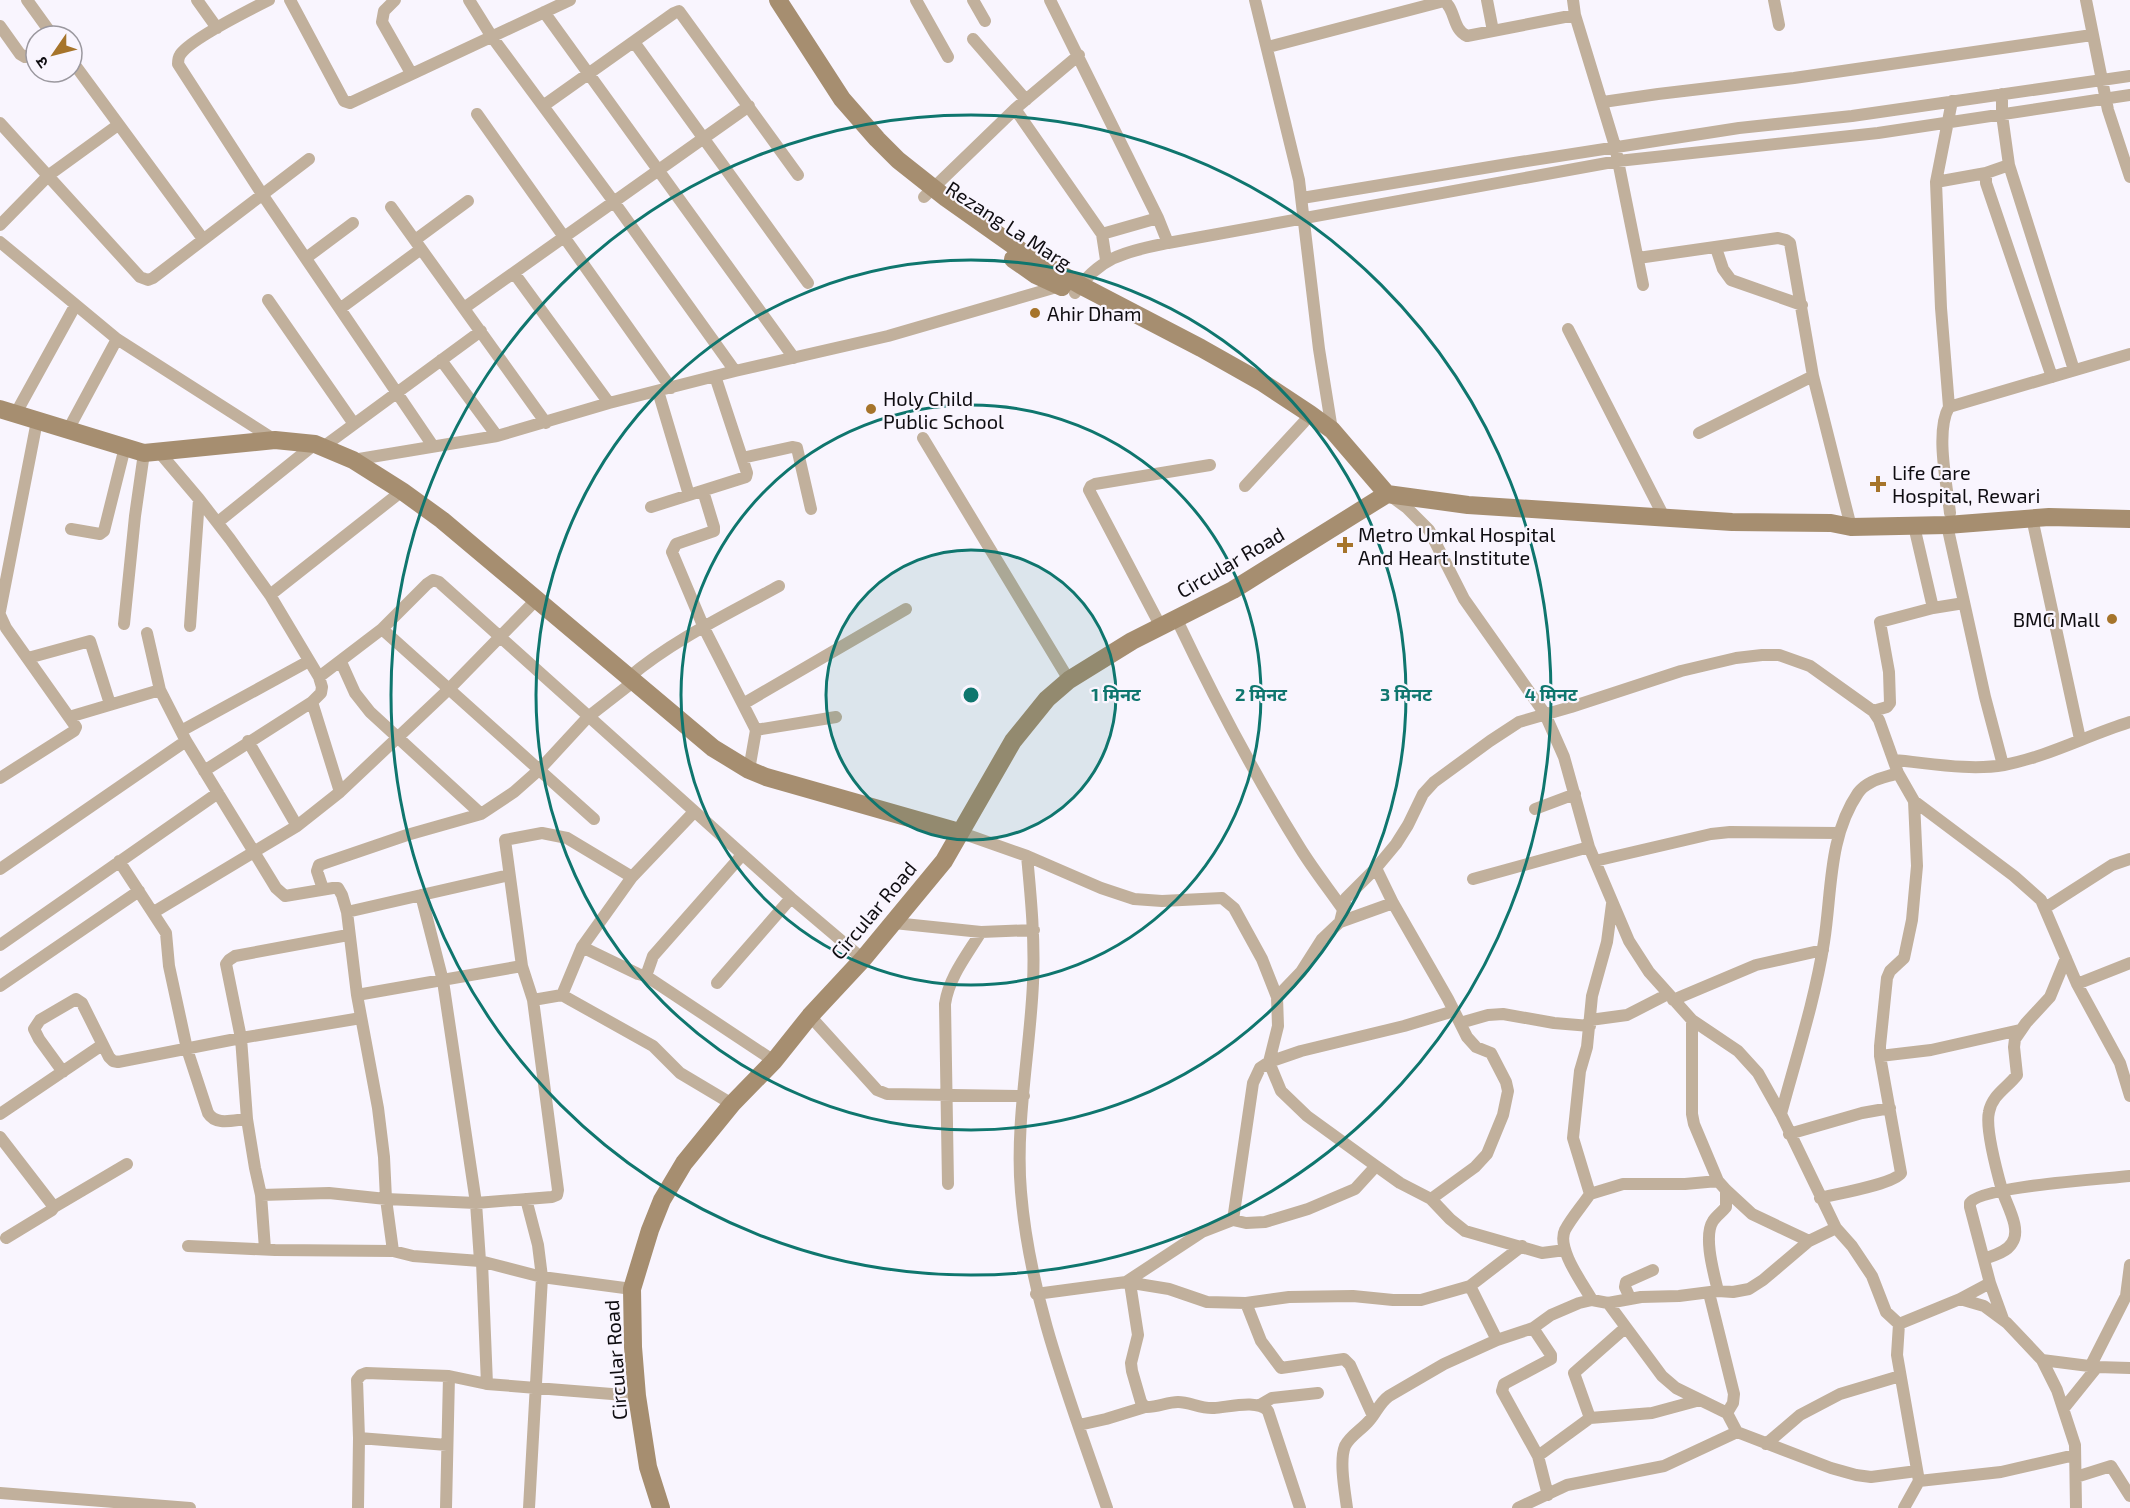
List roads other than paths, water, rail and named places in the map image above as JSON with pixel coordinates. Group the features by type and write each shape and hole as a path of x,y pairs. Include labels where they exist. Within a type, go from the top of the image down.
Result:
{"main road":[{"name":"Rezang La Marg","path":"766,0 802,60 849,125 873,152 1036,274 1072,288 1263,383 1332,430 1387,494"},
{"name":"Rezang La Marg","path":"778,0 842,99 928,192"},
{"name":"Rezang La Marg","path":"1159,332 1352,453"},
{"path":"8,411 152,453 275,440 319,446 353,460 442,520 713,748 749,770 766,777 959,832"},
{"path":"1387,494 1468,506 1732,522 1831,523 2074,516 2130,519"},
{"name":"Circular Road","path":"661,1508 648,1467 638,1396 633,1347 632,1289 662,1200 684,1163 732,1104 774,1061 810,1016 863,959 944,861 1013,741 1047,699 1070,680 1132,641 1233,590 1387,494"},
{"path":"1850,521 1914,526 1948,519 2055,505 2130,508"}],"street":[{"path":"27,0 44,24"},
{"path":"197,0 217,28"},
{"path":"269,0 217,28 180,54 177,64 433,446"},
{"path":"290,0 346,103 350,104 411,73 570,0"},
{"path":"395,0 384,11 382,22 411,73"},
{"path":"469,0 492,37 735,371"},
{"path":"916,0 948,57"},
{"path":"973,0 985,21"},
{"path":"1050,0 1079,55 1168,243"},
{"path":"1255,0 1302,198 1319,349 1332,430"},
{"path":"1486,0 1493,31"},
{"path":"1573,0 1575,15 1615,146 1643,285"},
{"path":"1774,0 1779,25"},
{"path":"2086,0 2106,99 2130,177"},
{"path":"1268,47 1444,1 1448,3 1459,31 1467,36 1575,15"},
{"path":"543,106 679,11 798,174"},
{"path":"544,12 794,358"},
{"path":"0,26 24,56"},
{"path":"1603,102 1794,78 2092,35"},
{"path":"973,39 1026,100"},
{"path":"634,42 808,283"},
{"path":"928,192 1015,109 1079,55"},
{"path":"1302,198 1615,146 1739,128 1852,116 2130,76"},
{"path":"84,78 203,239"},
{"path":"2002,94 2002,115 2009,165 2074,370"},
{"path":"353,460 497,436 609,403 888,336 1072,288 1106,260 1131,251 1168,243 1618,161 1878,133 2130,95"},
{"path":"1952,101 1936,182 1941,308 1950,407 1943,423 1948,519 1984,697 2003,765"},
{"path":"464,308 749,106"},
{"path":"1015,109 1101,234 1106,260"},
{"path":"477,114 564,237 665,389 689,495"},
{"path":"0,123 144,279 153,278 309,159"},
{"path":"0,225 49,175 118,125"},
{"path":"1936,182 1986,173 2009,165"},
{"path":"1986,173 1986,183 2052,377"},
{"path":"341,308 468,201"},
{"path":"391,207 546,423"},
{"path":"1101,234 1158,218"},
{"path":"306,258 353,223"},
{"path":"1638,258 1778,238 1786,240 1792,249 1813,376 1850,521"},
{"path":"0,242 117,339 275,440"},
{"path":"1716,248 1723,269 1731,280 1802,305"},
{"path":"514,273 609,403"},
{"path":"268,300 354,424"},
{"path":"8,411 75,306"},
{"path":"1568,329 1665,519"},
{"path":"218,522 319,446 354,424 480,332"},
{"path":"68,430 117,339"},
{"path":"1950,407 2130,354"},
{"path":"441,360 497,436"},
{"path":"651,507 746,477 747,473 715,376"},
{"path":"1699,433 1813,376"},
{"path":"0,778 74,730 75,724 6,628 0,613 37,421"},
{"path":"1245,486 1304,423"},
{"path":"923,438 1070,680"},
{"path":"70,529 100,534 104,531 126,447"},
{"path":"742,458 792,447 797,448 811,509"},
{"path":"124,624 135,516 152,453 199,499 218,522 270,595 319,677 322,687 321,693 312,702 204,771"},
{"path":"1210,465 1095,484 1089,490 1218,705 1301,850 1342,908"},
{"path":"270,595 402,491"},
{"path":"702,491 714,531 676,544 672,552 704,628 756,730 749,770"},
{"path":"1387,494 1407,508 1429,530 1464,599 1545,714 1564,757 1589,847 1629,941 1649,972 1692,1020 1738,1051 1758,1073 1781,1114 1836,1228 1852,1246 1872,1276 1886,1312 1899,1324"},
{"path":"190,626 199,499"},
{"path":"2032,518 2080,739"},
{"path":"1914,526 1933,608"},
{"path":"319,677 382,629 427,584 433,580 439,582 790,898 863,959"},
{"path":"323,889 316,871 319,865 407,835 481,814 514,792 540,769 588,717 630,680 641,667 704,628 780,586"},
{"path":"154,912 297,826 340,792 449,689 536,600"},
{"path":"1873,711 1887,707 1890,703 1889,672 1880,622 1933,608 1964,603"},
{"path":"743,704 906,609"},
{"path":"382,629 594,819"},
{"path":"147,633 160,690 183,736 276,888 285,896 338,888 342,895 347,912 357,995 378,1108 393,1251"},
{"path":"28,658 90,641 93,643 110,704"},
{"path":"1340,922 1342,908 1350,892 1376,868 1408,825 1422,794 1434,782 1519,722 1681,671 1736,658 1779,655 1810,666 1873,711 1879,720 1898,773 1914,801 2024,884 2045,908 2077,984 2120,1063 2130,1096"},
{"path":"2,865 183,736 309,661"},
{"path":"341,662 362,703 481,814"},
{"path":"69,717 160,690"},
{"path":"312,702 340,792"},
{"path":"756,730 836,717"},
{"path":"1894,760 1985,767 2003,765 2019,762 2130,722"},
{"path":"248,741 297,826"},
{"path":"1781,1114 1823,950 1831,877 1839,833 1846,815 1863,788 1868,783 1898,773"},
{"path":"0,945 218,794"},
{"path":"1535,809 1575,794"},
{"path":"1820,1198 1888,1181 1901,1173 1880,1056 1887,978 1890,971 1904,958 1914,904 1917,866 1914,801"},
{"path":"562,995 582,947 632,877 694,812"},
{"path":"959,832 1027,856 1101,888 1134,899 1162,901 1222,898 1228,901 1262,960 1277,997 1278,1026 1269,1062 1281,1091 1308,1116 1376,1166 1400,1183 1431,1199 1465,1231 1542,1253 1565,1250"},
{"path":"1595,861 1711,834 1730,832 1839,833"},
{"path":"261,1195 329,1193 386,1199 476,1203 557,1195 533,1000 522,966 505,840 542,833 555,834 578,843 632,877"},
{"path":"1473,879 1589,847"},
{"path":"646,976 653,956 742,855"},
{"path":"1027,856 1034,930 1021,1192 1036,1294 1107,1508"},
{"path":"2045,908 2112,865 2130,859"},
{"path":"119,861 154,912 165,933 169,966 187,1048 208,1113 218,1122 247,1119"},
{"path":"1376,868 1457,1017 1473,1044 1491,1053 1506,1082 1508,1091 1503,1115 1487,1154 1475,1167 1431,1199"},
{"path":"347,912 509,875"},
{"path":"0,986 139,891"},
{"path":"421,895 443,981 476,1203 487,1384"},
{"path":"717,983 790,898"},
{"path":"1277,997 1301,972 1322,939 1340,922 1393,903"},
{"path":"1590,1194 1573,1138 1580,1071 1590,1023 1594,985 1605,949 1612,904"},
{"path":"894,922 981,932 1034,930"},
{"path":"948,1184 945,1004 951,981 981,932"},
{"path":"265,1249 261,1195 247,1119 241,1038 226,964 235,956 348,935"},
{"path":"582,947 646,976 774,1061"},
{"path":"1233,1220 1253,1083 1260,1068 1269,1062 1301,1051 1457,1017 1503,1014 1554,1023 1590,1023 1627,1015 1756,964 1823,950"},
{"path":"1984,1259 2006,1249 2013,1243 2015,1237 2014,1224 2002,1190 1990,1138 1988,1115 1992,1102 2017,1075 2014,1047 2020,1030 2050,998 2066,958"},
{"path":"2077,984 2130,963"},
{"path":"357,995 522,966"},
{"path":"533,1000 562,995 653,1046 680,1073 732,1104"},
{"path":"63,1072 35,1034 36,1025 40,1020 70,1002 80,1000 109,1057 118,1062 361,1018"},
{"path":"810,1016 877,1090 887,1094 1024,1096"},
{"path":"1692,1020 1692,1114 1694,1124 1722,1185 1726,1207 1711,1223 1709,1249 1713,1292 1734,1394 1733,1403 1727,1413"},
{"path":"1880,1056 1931,1050 2020,1030"},
{"path":"0,1114 102,1045"},
{"path":"1789,1134 1862,1113 1890,1108"},
{"path":"0,1137 54,1207"},
{"path":"6,1238 127,1164"},
{"path":"1128,1282 1202,1232 1233,1220 1246,1223 1265,1222 1308,1209 1355,1189 1376,1166"},
{"path":"2004,1320 1990,1283 1970,1203 1974,1197 2002,1190 2130,1176"},
{"path":"1592,1300 1565,1250 1564,1233 1590,1194 1623,1184 1722,1185 1752,1214 1809,1241"},
{"path":"526,1199 538,1245 542,1277 529,1508"},
{"path":"1347,1508 1344,1485 1345,1447 1373,1416 1382,1401 1444,1364 1497,1340 1533,1328 1551,1315 1579,1303 1592,1300 1608,1303 1630,1298 1749,1289 1809,1241 1836,1228"},
{"path":"188,1246 393,1251 413,1256 481,1262 542,1277 632,1289"},
{"path":"1036,1294 1128,1282 1169,1289 1207,1302 1246,1303 1289,1297 1353,1296 1393,1300 1420,1299 1470,1286 1522,1246"},
{"path":"2064,1408 2094,1367 2126,1296 2130,1265"},
{"path":"1630,1298 1625,1287 1626,1282 1653,1270"},
{"path":"1128,1282 1138,1335 1131,1364 1141,1402 1145,1407"},
{"path":"1899,1324 1960,1299 1990,1283"},
{"path":"1470,1286 1497,1340"},
{"path":"1960,1299 1984,1306 2004,1320 2042,1360 2052,1377 2075,1445 2076,1508"},
{"path":"1246,1303 1261,1341 1281,1368 1344,1359 1350,1365 1373,1416"},
{"path":"1608,1303 1662,1376 1676,1388 1727,1413 1737,1432 1831,1468 1871,1477 2001,1472 2075,1455"},
{"path":"1899,1324 1897,1355 1918,1476 1904,1508"},
{"path":"1533,1328 1551,1354 1551,1359 1504,1384 1502,1391 1538,1456 1548,1495"},
{"path":"1590,1418 1574,1373 1625,1328"},
{"path":"2042,1360 2094,1367 2130,1368"},
{"path":"358,1508 357,1380 366,1373 449,1376 487,1384 638,1396"},
{"path":"446,1508 449,1376"},
{"path":"1766,1444 1800,1415 1840,1394 1900,1376"},
{"path":"1079,1425 1145,1407 1174,1402 1211,1409 1260,1405 1272,1398 1318,1393"},
{"path":"1538,1456 1590,1418 1652,1413 1700,1400"},
{"path":"1260,1405 1268,1411 1300,1508"},
{"path":"1518,1508 1567,1485 1664,1466 1737,1432"},
{"path":"359,1438 447,1446"},
{"path":"2076,1477 2111,1466 2130,1496"},
{"path":"3,1493 190,1508"},
{"path":"3,1493 10,1508"}],"place":[{"name":"Ahir Dham","path":"1035,313"},
{"name":"Holy Child Public School","path":"871,409"},
{"name":"Life Care Hospital, Rewari","path":"1878,484"},
{"name":"Metro Umkal Hospital And Heart Institute","path":"1345,545"},
{"name":"BMG Mall","path":"2112,619"}]}
